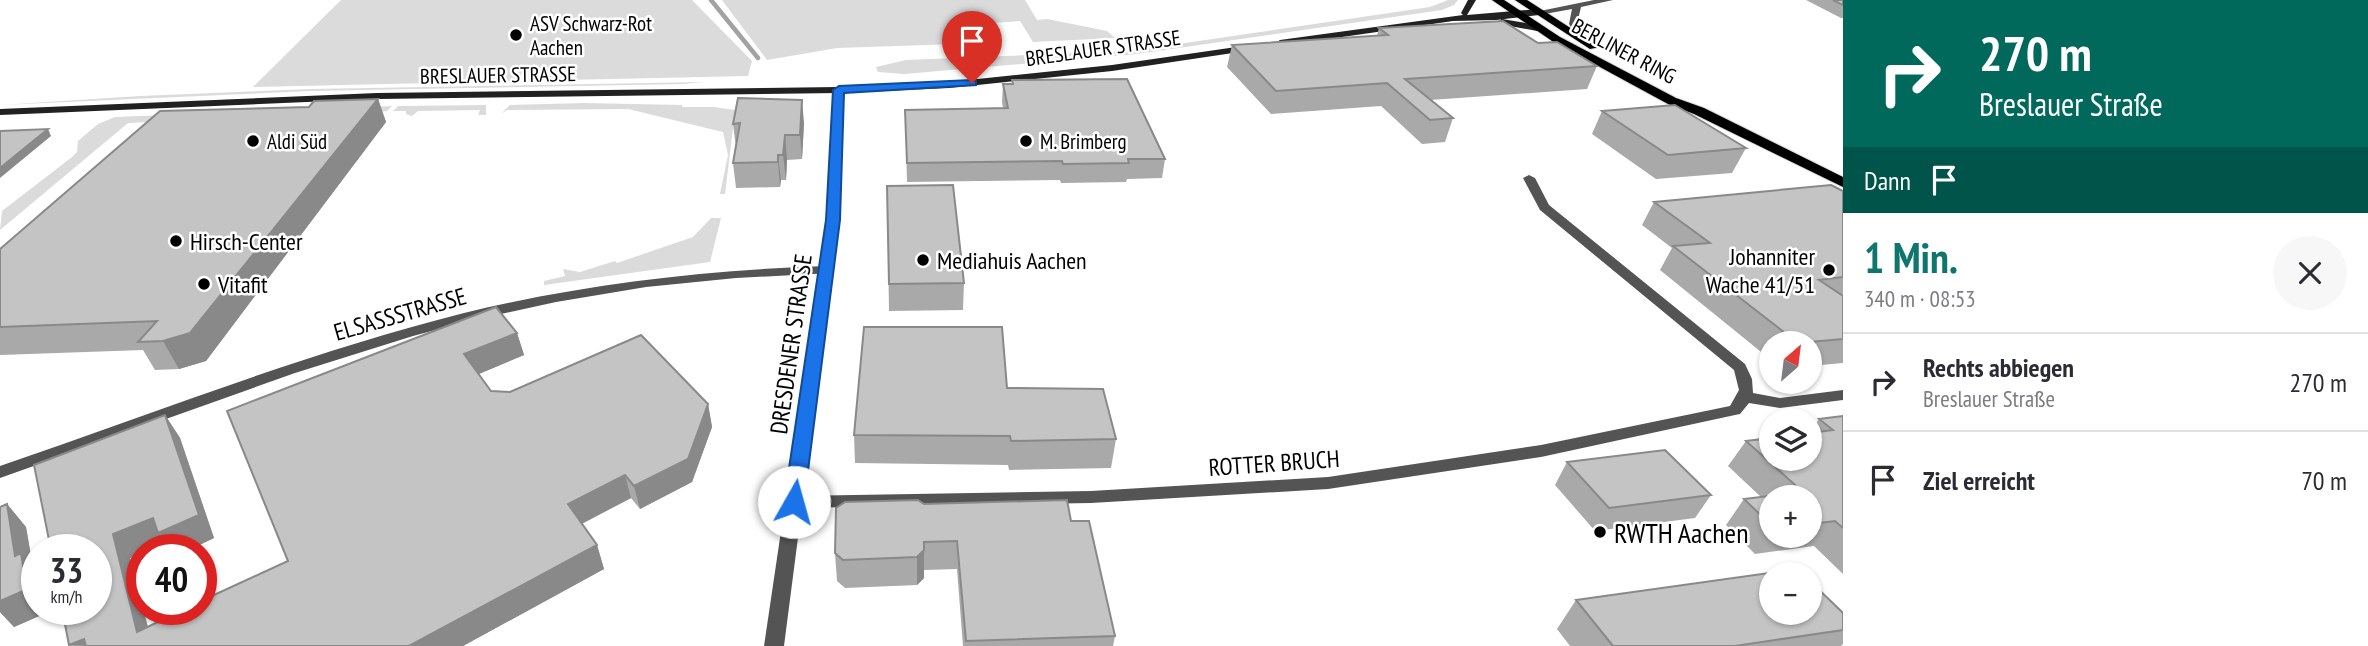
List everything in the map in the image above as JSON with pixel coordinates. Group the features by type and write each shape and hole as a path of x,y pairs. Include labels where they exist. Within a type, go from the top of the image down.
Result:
{"main road":[{"path":"1469,16 1472,0"},
{"path":"1469,16 1502,3 1523,2"},
{"name":"BERLINER RING","path":"1523,2 1584,41 1688,100 1699,110"},
{"name":"BERLINER RING","path":"1502,3 1537,28 1672,101 1699,110 1843,183"},
{"path":"1274,44 1469,16 1539,12"},
{"path":"1469,16 1537,28"},
{"name":"BRESLAUER STRASSE","path":"0,112 410,95 839,90 996,81 1112,68 1261,46"}],"street":[{"path":"1523,2 1557,0"},
{"path":"1539,12 1609,0"},
{"path":"1577,6 1573,24 1584,41"},
{"name":"DRESDENER STRASSE","path":"774,646 828,270 835,191 839,90"},
{"path":"1529,178 1544,207 1740,367 1748,385 1746,397 1780,403 1843,396"},
{"name":"ELSASSSTRASSE","path":"0,471 358,349 465,317 634,284 736,274 828,270"},
{"name":"ROTTER BRUCH","path":"794,502 1091,497 1328,483 1541,451 1735,410 1746,397"}],"shaded area":[{"name":"ASV Schwarz-Rot Aachen","path":"341,0 692,0 752,61 748,76 253,87"},
{"path":"722,0 1025,0 1037,20 1047,19 1107,31 1115,38 1033,42 1020,21 978,24 987,43 837,48 767,60"},
{"path":"1448,0 1458,0 1454,5 1442,10 1137,54 904,74 878,72 876,67 906,60 1131,51 1430,7"},
{"path":"705,82 309,91 0,105 312,89"},
{"path":"486,105 486,115 478,115 480,110 418,111 412,116 406,114 406,111 393,111 398,106"},
{"path":"510,105 682,105 741,111 734,120 725,194 720,194 728,155 723,132 628,109 507,110 501,114"},
{"path":"392,106 387,111 379,112 128,123 0,230 2,211 72,157 77,152 78,141 98,124 115,117"},
{"path":"711,218 721,218 710,262 544,285 544,281 565,276 563,269 580,272 615,261 617,263 693,237"}],"building":[{"path":"1503,21 1538,43 1557,42 1597,66 1405,79 1453,118 1430,120 1387,83 1276,91 1232,45 1388,35 1379,28"},
{"name":"M. Brimberg","path":"1127,79 1165,159 1128,159 1129,163 907,163 905,110 1008,108 1003,84 1013,84 1012,80"},
{"path":"738,98 802,100 800,135 785,135 783,155 778,155 778,162 733,163 740,123 733,124"},
{"name":"Hirsch-Center","path":"378,99 190,333 163,341 138,342 157,321 0,327 0,249 160,111 309,107 314,101"},
{"path":"1675,105 1746,148 1668,155 1602,111"},
{"path":"48,129 0,168 0,131"},
{"name":"Mediahuis Aachen","path":"953,185 964,283 889,284 887,186"},
{"path":"1831,185 1843,191 1843,277 1819,280 1843,296 1843,339 1822,341 1822,331 1783,331 1673,246 1710,243 1654,202"},
{"path":"496,307 517,333 464,354 491,391 510,392 641,335 708,404 688,459 634,486 625,475 568,504 597,545 409,646 86,646 84,639 69,645 65,625 112,625 112,534 48,534 34,465 165,415 199,515 158,533 153,518 113,534 126,587 126,625 135,625 137,632 152,625 217,625 217,594 288,561 227,411"},
{"path":"864,327 1002,327 1007,388 1103,389 1116,439 1011,441 1010,436 854,435"},
{"path":"1843,416 1843,528 1835,521 1822,523 1822,485 1795,485 1780,471 1822,471 1822,431 1833,430 1822,419"},
{"path":"1759,439 1759,453 1746,441"},
{"path":"1665,450 1711,495 1609,508 1567,462"},
{"path":"1759,497 1759,513 1744,499"},
{"path":"918,500 924,504 1067,500 1071,521 1089,521 1115,636 966,641 957,541 924,542 924,550 917,557 843,560 835,553 836,508 845,502"},
{"path":"7,504 15,556 21,553 21,592 0,601 0,507"},
{"path":"1759,574 1759,625 1822,625 1822,593 1843,613 1843,630 1735,646 1613,646 1576,600"}],"waterway":[{"path":"711,0 758,58"}],"place":[{"name":"ASV Schwarz-Rot Aachen","path":"516,35"},
{"name":"Aldi Süd","path":"253,141"},
{"name":"M. Brimberg","path":"1026,141"},
{"name":"Hirsch-Center","path":"176,241"},
{"name":"Mediahuis Aachen","path":"923,260"},
{"name":"Johanniter Wache 41/51","path":"1829,270"},
{"name":"Vitafit","path":"204,284"},
{"name":"RWTH Aachen","path":"1600,532"}],"route":[{"path":"794,502 821,323 833,220 839,90 972,83"}]}
